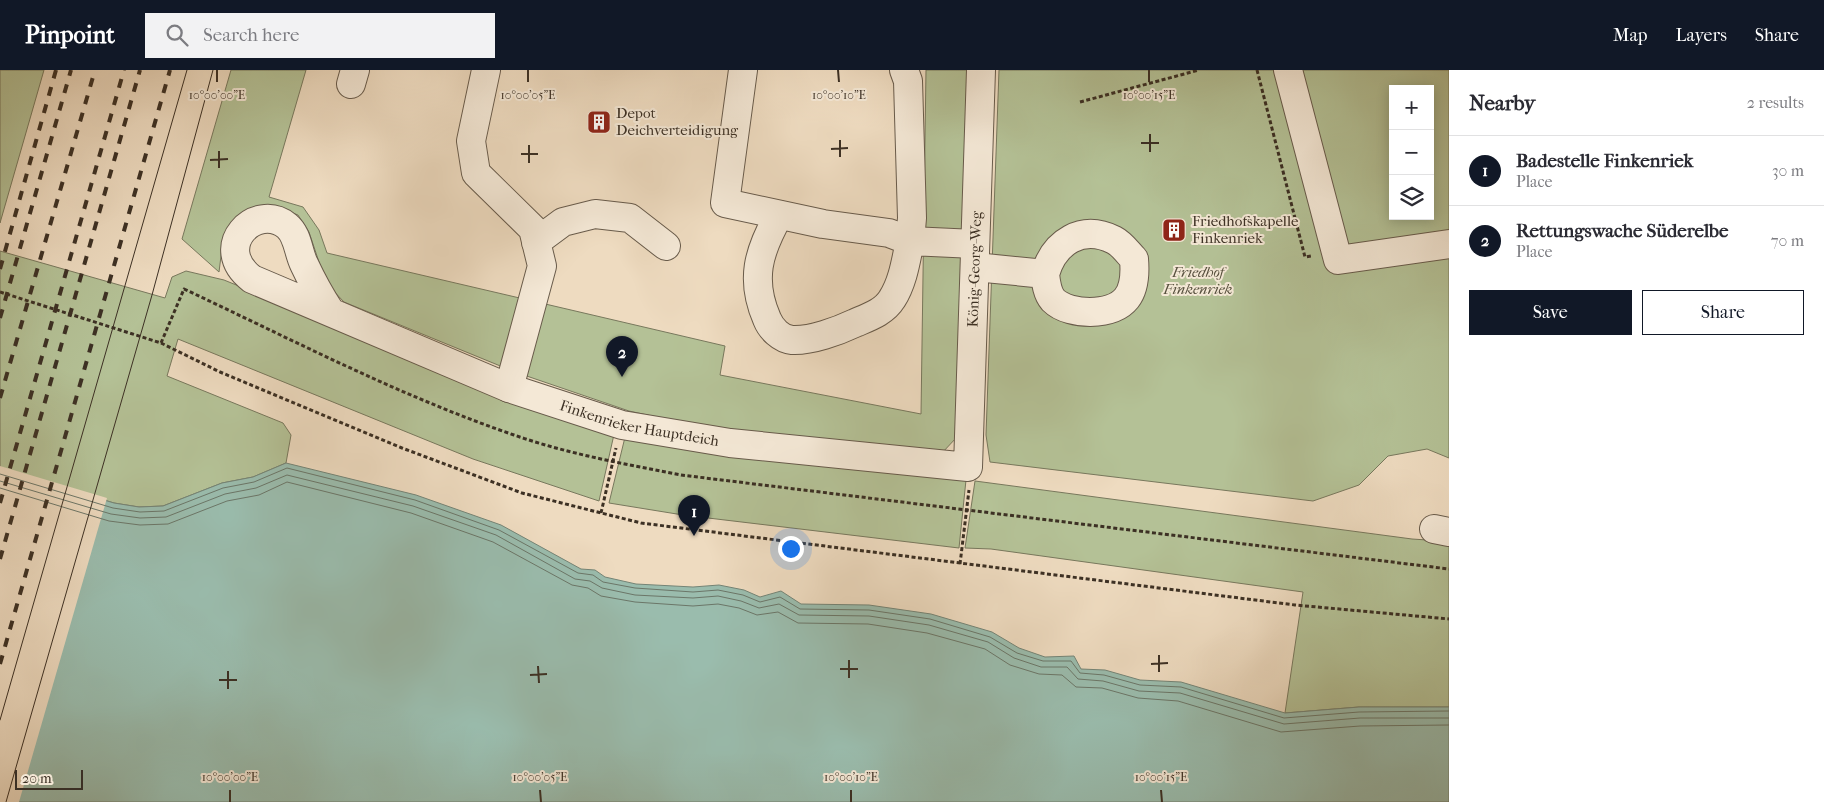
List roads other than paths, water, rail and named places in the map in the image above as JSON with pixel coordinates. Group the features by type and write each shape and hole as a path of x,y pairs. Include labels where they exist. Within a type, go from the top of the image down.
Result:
{"street":[{"path":"486,70 471,141 476,173 533,229 542,266 509,388"},
{"path":"743,70 725,203 779,215 889,233 910,241 975,255 1046,274"},
{"path":"779,215 768,234 760,256 756,279 760,302 770,327 778,334 791,340 847,327 881,312 892,299 903,275 910,241 912,218 908,81 904,70"},
{"name":"König-Georg-Weg","path":"969,477 981,70"},
{"path":"1288,70 1338,260 1449,244"},
{"path":"536,242 563,222 595,214 630,218 666,246"},
{"name":"Finkenrieker Hauptdeich","path":"330,311 509,388 622,425 678,436 969,477"}],"water":[{"path":"286,463 416,495 501,525 581,569 595,570 605,577 636,584 693,587 719,585 744,590 760,597 781,591 801,604 869,605 931,614 992,632 1019,648 1045,657 1074,656 1081,669 1105,670 1140,680 1181,682 1285,713 1359,707 1449,707 1449,802 0,802 0,469 114,503 139,507 163,506 222,483 253,477"}],"tram line":[{"path":"0,720 187,70"},
{"path":"6,802 152,295 213,70"}],"railway":[{"path":"0,269 56,70"},
{"path":"0,318 71,70"},
{"path":"0,398 95,70"},
{"path":"0,503 124,70"},
{"path":"0,559 140,70"},
{"path":"0,664 170,70"}],"place":[{"name":"Depot Deichverteidigung","path":"599,122"},
{"name":"Friedhofskapelle Finkenriek","path":"1174,230"},
{"name":"Rettungswache Süderelbe","path":"622,377"},
{"name":"Badestelle Finkenriek","path":"694,536"}],"park label":[{"name":"Friedhof Finkenriek","path":"1198,280"}]}
